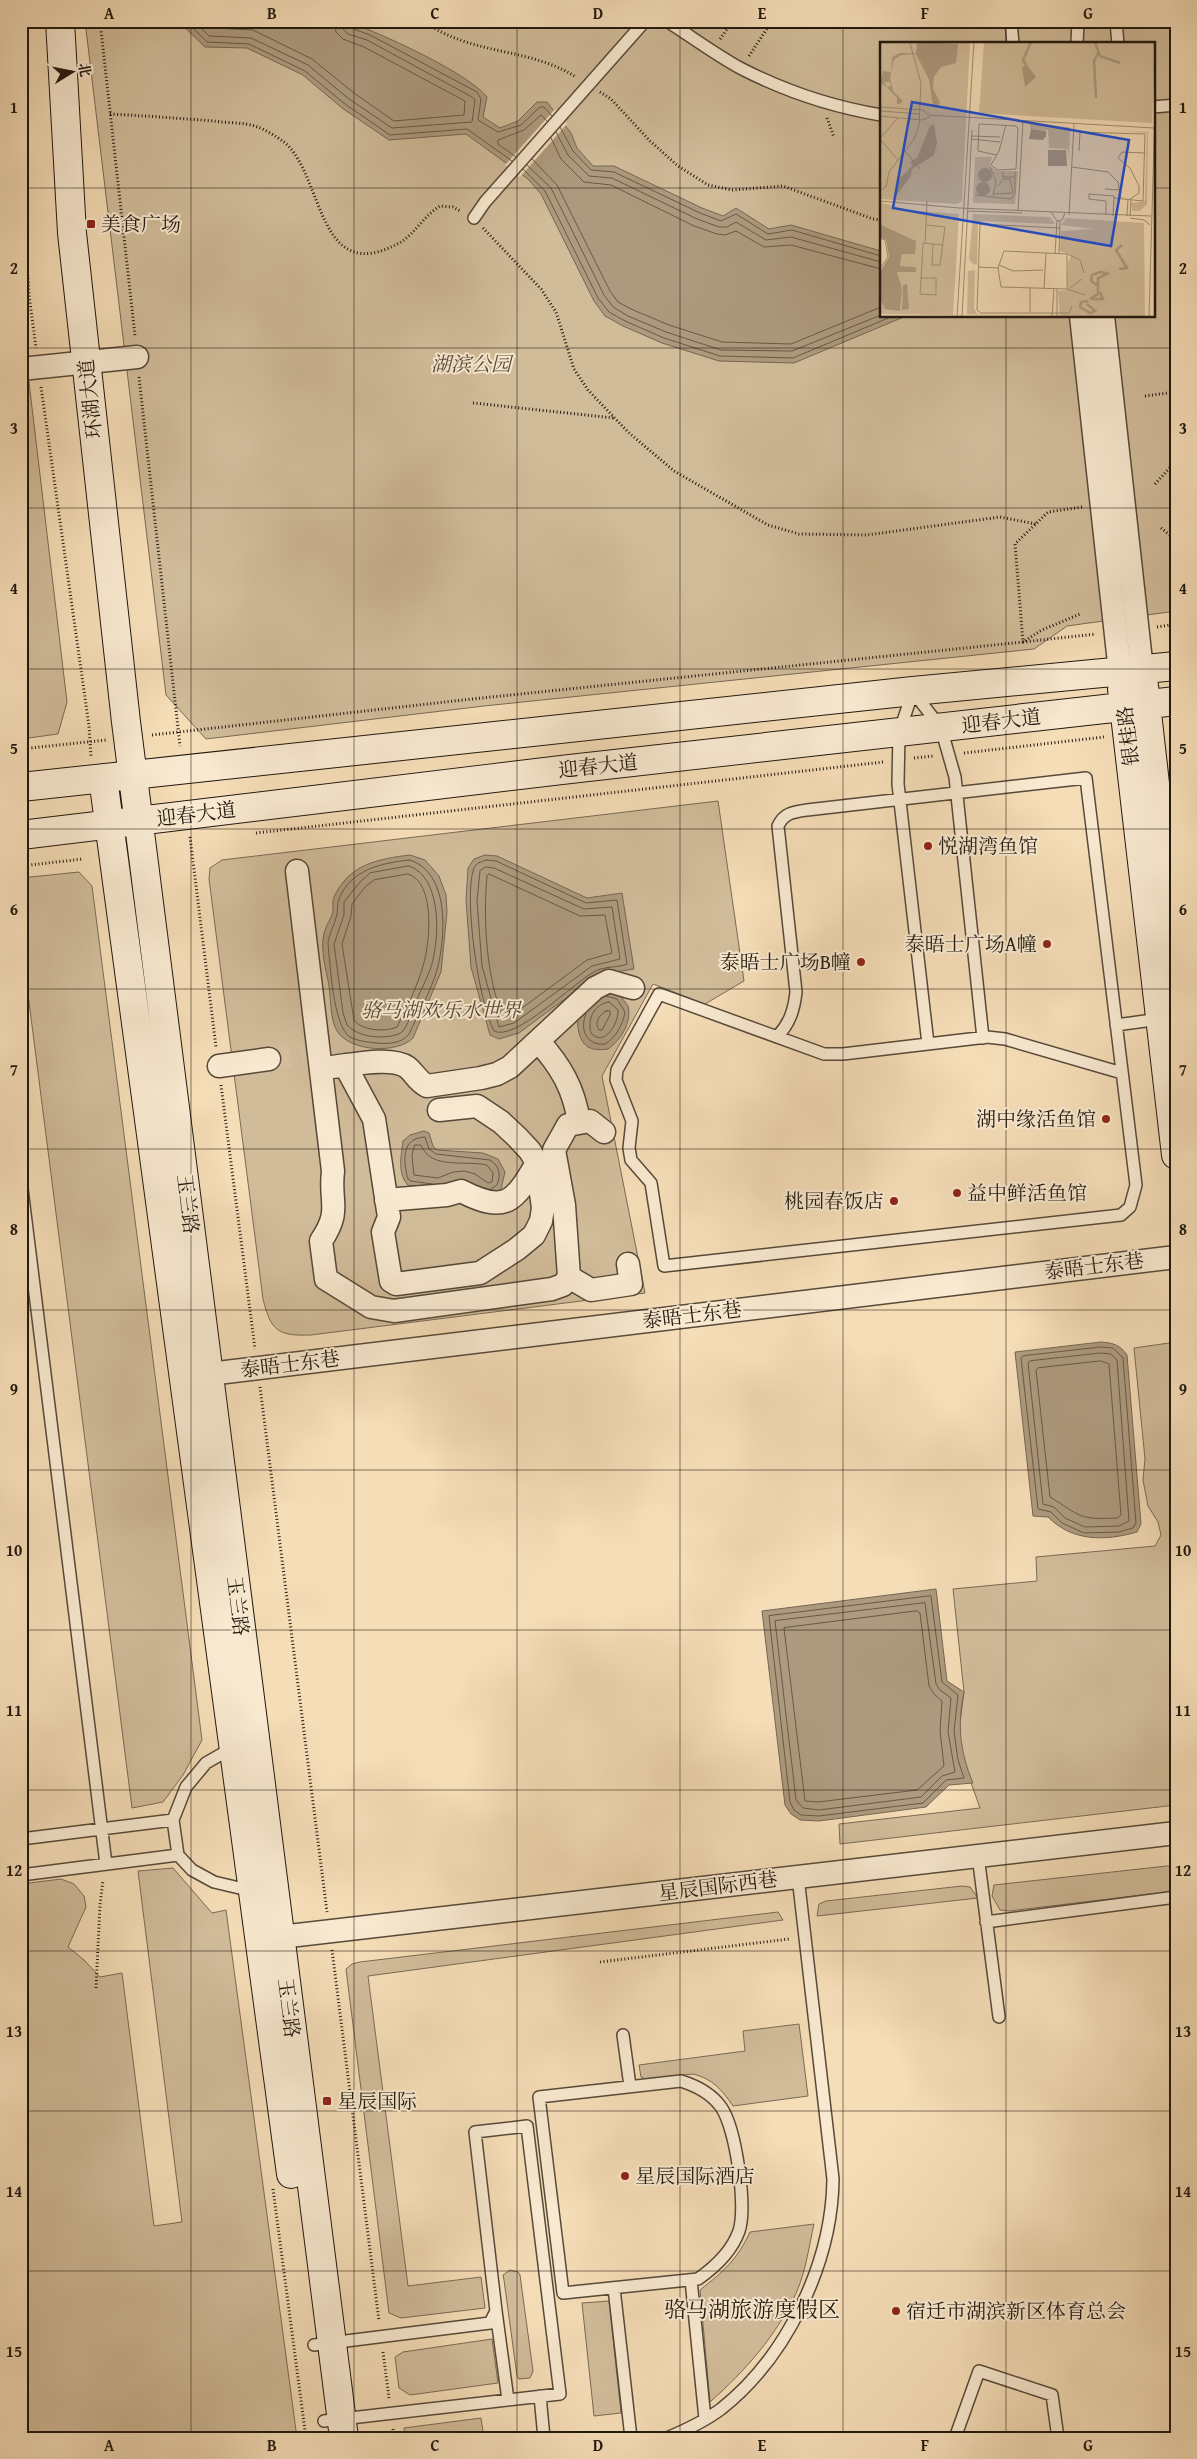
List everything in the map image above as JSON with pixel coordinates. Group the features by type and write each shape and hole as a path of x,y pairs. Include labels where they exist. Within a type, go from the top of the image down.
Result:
{"street":[{"name":"环湖大道","path":"60,21 72,233 133,775"},
{"name":"银桂路","path":"1081,318 1101,504 1131,671"},
{"name":"银桂路","path":"1103,318 1131,671 1176,970"},
{"path":"30,368 137,357"},
{"name":"迎春大道","path":"21,787 913,691 1176,666"},
{"name":"迎春大道","path":"21,835 570,769 1176,700"},
{"name":"银桂路","path":"1135,705 1127,734 1176,1155"},
{"name":"玉兰路","path":"133,775 209,1374 244,1740"},
{"name":"玉兰路","path":"98,778 109,824 244,1740 334,2429"},
{"path":"297,871 319,1040 315,1058 334,1201 332,1225 321,1241 326,1279 371,1306 394,1311 552,1289 563,1285 569,1277 564,1206 554,1150 568,1125 590,1121 604,1132"},
{"path":"315,1058 345,1066 389,1062 408,1068 417,1081 427,1086 497,1074 510,1067 602,984 608,981 632,988"},
{"path":"538,1041 563,1071 576,1103 579,1122"},
{"path":"219,1066 269,1059"},
{"path":"345,1066 374,1119 388,1217 383,1232 391,1281 396,1284 405,1285 480,1273 517,1249 534,1234 541,1221 543,1208 537,1163 530,1151 501,1122 477,1106 440,1110"},
{"path":"386,1200 447,1195 461,1191 478,1200 493,1203 506,1201 520,1192 537,1163"},
{"name":"泰晤士东巷","path":"209,1374 1176,1257"},
{"path":"569,1277 591,1290 631,1284 628,1264"},
{"name":"星辰国际西巷","path":"270,1938 1176,1833"}],"lane":[{"path":"474,218 646,21"},
{"path":"667,21 677,25 741,68 795,93 856,111 880,115"},
{"path":"1011,21 1013,42"},
{"path":"1077,42 1078,21"},
{"path":"1116,21 1118,42"},
{"path":"1154,107 1176,105"},
{"path":"913,691 941,728 955,777 983,1038"},
{"path":"913,691 899,733 900,799 928,1044"},
{"path":"777,1037 787,1026 794,1010 796,992 778,826 782,817 792,812 1086,778 1136,1185 1130,1207 1120,1215 664,1266 651,1183 631,1160 629,1148 632,1121 616,1080 617,1070 659,994 777,1037 824,1054 843,1054 983,1038 1005,1039 1122,1073"},
{"path":"1116,1025 1160,1019"},
{"path":"21,1181 106,1864"},
{"path":"244,1740 206,1763 186,1787 172,1820 178,1855 192,1870 214,1882 265,1895"},
{"path":"21,1839 172,1820"},
{"path":"21,1875 178,1855"},
{"path":"978,1856 999,2017"},
{"path":"667,2438 720,2410 746,2387 772,2356 790,2327 810,2284 829,2216 832,2179 798,1877"},
{"path":"986,1922 1176,1897"},
{"path":"623,2035 630,2086"},
{"path":"681,2081 700,2087 722,2108 734,2138 742,2207 740,2229 732,2246 712,2269 698,2279 691,2280 564,2293 539,2097 681,2081"},
{"path":"334,2429 391,2413 508,2400 540,2396 560,2394 527,2126 475,2132 508,2400"},
{"path":"691,2280 704,2420"},
{"path":"614,2288 631,2438"},
{"path":"323,2344 490,2323 496,2311"},
{"path":"955,2438 979,2371 1052,2395 1058,2438"},
{"path":"540,2396 544,2438"}],"path":[{"path":"100,21 183,771"},
{"path":"423,21 437,32 458,41 489,50 545,61 612,99 650,141 678,166 708,185 732,190 782,186 880,220"},
{"path":"711,49 733,21"},
{"path":"741,68 772,21"},
{"path":"110,114 176,118 259,127 284,143 303,167 325,224 335,239 350,250 364,253 382,250 403,241 428,214 440,206 452,207 474,218 541,289 556,312 574,369 588,390 614,418 674,471 768,524 799,534 867,535 1000,517 1036,524"},
{"path":"21,170 29,296 30,368 98,778"},
{"path":"1145,396 1176,392"},
{"path":"472,403 614,418"},
{"path":"1155,484 1176,461"},
{"path":"1023,642 1015,544 1048,512 1101,504"},
{"path":"1161,528 1176,540"},
{"path":"196,731 472,699 1023,642 1042,630 1080,614"},
{"path":"1172,625 1176,654"},
{"path":"247,834 1127,734"},
{"path":"188,816 394,2438"},
{"path":"21,866 83,859"},
{"path":"96,1988 100,1905 106,1864"},
{"path":"600,1962 805,1937"}],"green space":[{"name":"湖滨公园","path":"85,21 1176,21 1176,611 1067,626 1034,649 484,706 206,739 166,695"},
{"path":"21,315 67,702 58,734 21,739"},
{"name":"骆马湖欢乐水世界","path":"718,801 744,981 705,1004 653,984 602,1076 645,1293 311,1335 284,1333 278,1330 269,1319 263,1299 209,879 210,868 222,860"},
{"path":"79,872 92,886 202,1740 183,1775 163,1802 132,1808 28,994 21,996 21,878"},
{"path":"1176,1342 1176,1805 840,1844 839,1824 980,1808 963,1760 959,1731 964,1692 953,1589 1037,1581 1036,1557 1155,1546 1161,1535 1158,1522 1148,1506 1143,1480 1145,1459 1134,1348"},
{"path":"1176,1865 1176,1891 1009,1911 1000,1910 992,1896 994,1885"},
{"path":"173,1868 212,1913 226,1910 297,2438 21,2438 21,1884 61,1879 74,1884 84,1896 86,1907 68,1947 83,1959 100,1977 122,1973 154,2226 182,2222 138,1871"},
{"path":"962,1886 970,1887 978,1898 817,1916 819,1904 826,1901"},
{"path":"778,1912 783,1920 368,1976 408,2286 481,2277 485,2308 401,2318 389,2313 346,1969 352,1964 360,1962"},
{"path":"799,2024 808,2096 733,2106 712,2082 700,2076 693,2074 645,2079 641,2077 639,2065 745,2051 743,2031"},
{"path":"814,2224 803,2275 789,2307 760,2351 710,2402 700,2290 729,2264 740,2250 750,2232"},
{"path":"510,2270 518,2272 520,2275 533,2371 530,2378 519,2379 517,2376 503,2275"},
{"path":"609,2301 621,2413 594,2416 582,2303"},
{"path":"492,2339 498,2383 410,2395 399,2388 395,2357 403,2352"},
{"path":"481,2418 484,2438 405,2438 404,2428"}],"water":[{"path":"178,21 346,21 421,54 477,87 487,97 483,117 500,128 518,121 537,102 547,102 571,133 577,148 593,166 614,166 723,216 736,208 769,229 791,225 880,251 880,318 901,318 794,363 719,361 662,343 605,316 594,301 541,194 528,179 466,134 389,140 342,108 303,75 247,48 205,47"},
{"path":"410,855 425,860 439,876 446,895 447,912 441,972 413,1038 396,1047 363,1047 343,1038 335,1026 323,953 324,933 333,912 334,897 348,877 356,870 376,861"},
{"path":"485,855 497,856 587,898 622,893 634,969 597,975 519,1033 499,1039 490,1035 471,967 466,900 468,868 474,859"},
{"path":"610,991 619,994 628,1006 627,1024 621,1036 608,1049 598,1050 590,1048 584,1043 579,1033 578,1020 581,1008"},
{"path":"424,1131 429,1133 433,1146 437,1150 483,1153 498,1159 505,1172 501,1189 495,1194 450,1185 409,1186 405,1182 401,1171 403,1141 410,1135"},
{"path":"1101,1342 1116,1345 1127,1355 1141,1524 1137,1532 1101,1538 1079,1535 1068,1531 1048,1517 1033,1516 1015,1352"},
{"path":"936,1589 947,1681 964,1692 960,1727 961,1738 965,1760 973,1783 949,1785 926,1807 819,1821 800,1820 791,1814 785,1805 762,1611"}],"pier":[{"path":"555,109 567,124 520,177 505,165"}],"tunnel":[{"path":"269,1059 307,1054"}],"place":[{"name":"美食广场","path":"91,224"},
{"name":"悦湖湾鱼馆","path":"928,846"},
{"name":"泰晤士广场A幢","path":"1047,944"},
{"name":"泰晤士广场B幢","path":"861,962"},
{"name":"湖中缘活鱼馆","path":"1106,1119"},
{"name":"益中鲜活鱼馆","path":"957,1193"},
{"name":"桃园春饭店","path":"894,1201"},
{"name":"星辰国际","path":"327,2101"},
{"name":"星辰国际酒店","path":"625,2176"},
{"name":"宿迁市湖滨新区体育总会","path":"896,2311"}],"district":[{"name":"骆马湖旅游度假区","path":"752,2309"}]}
